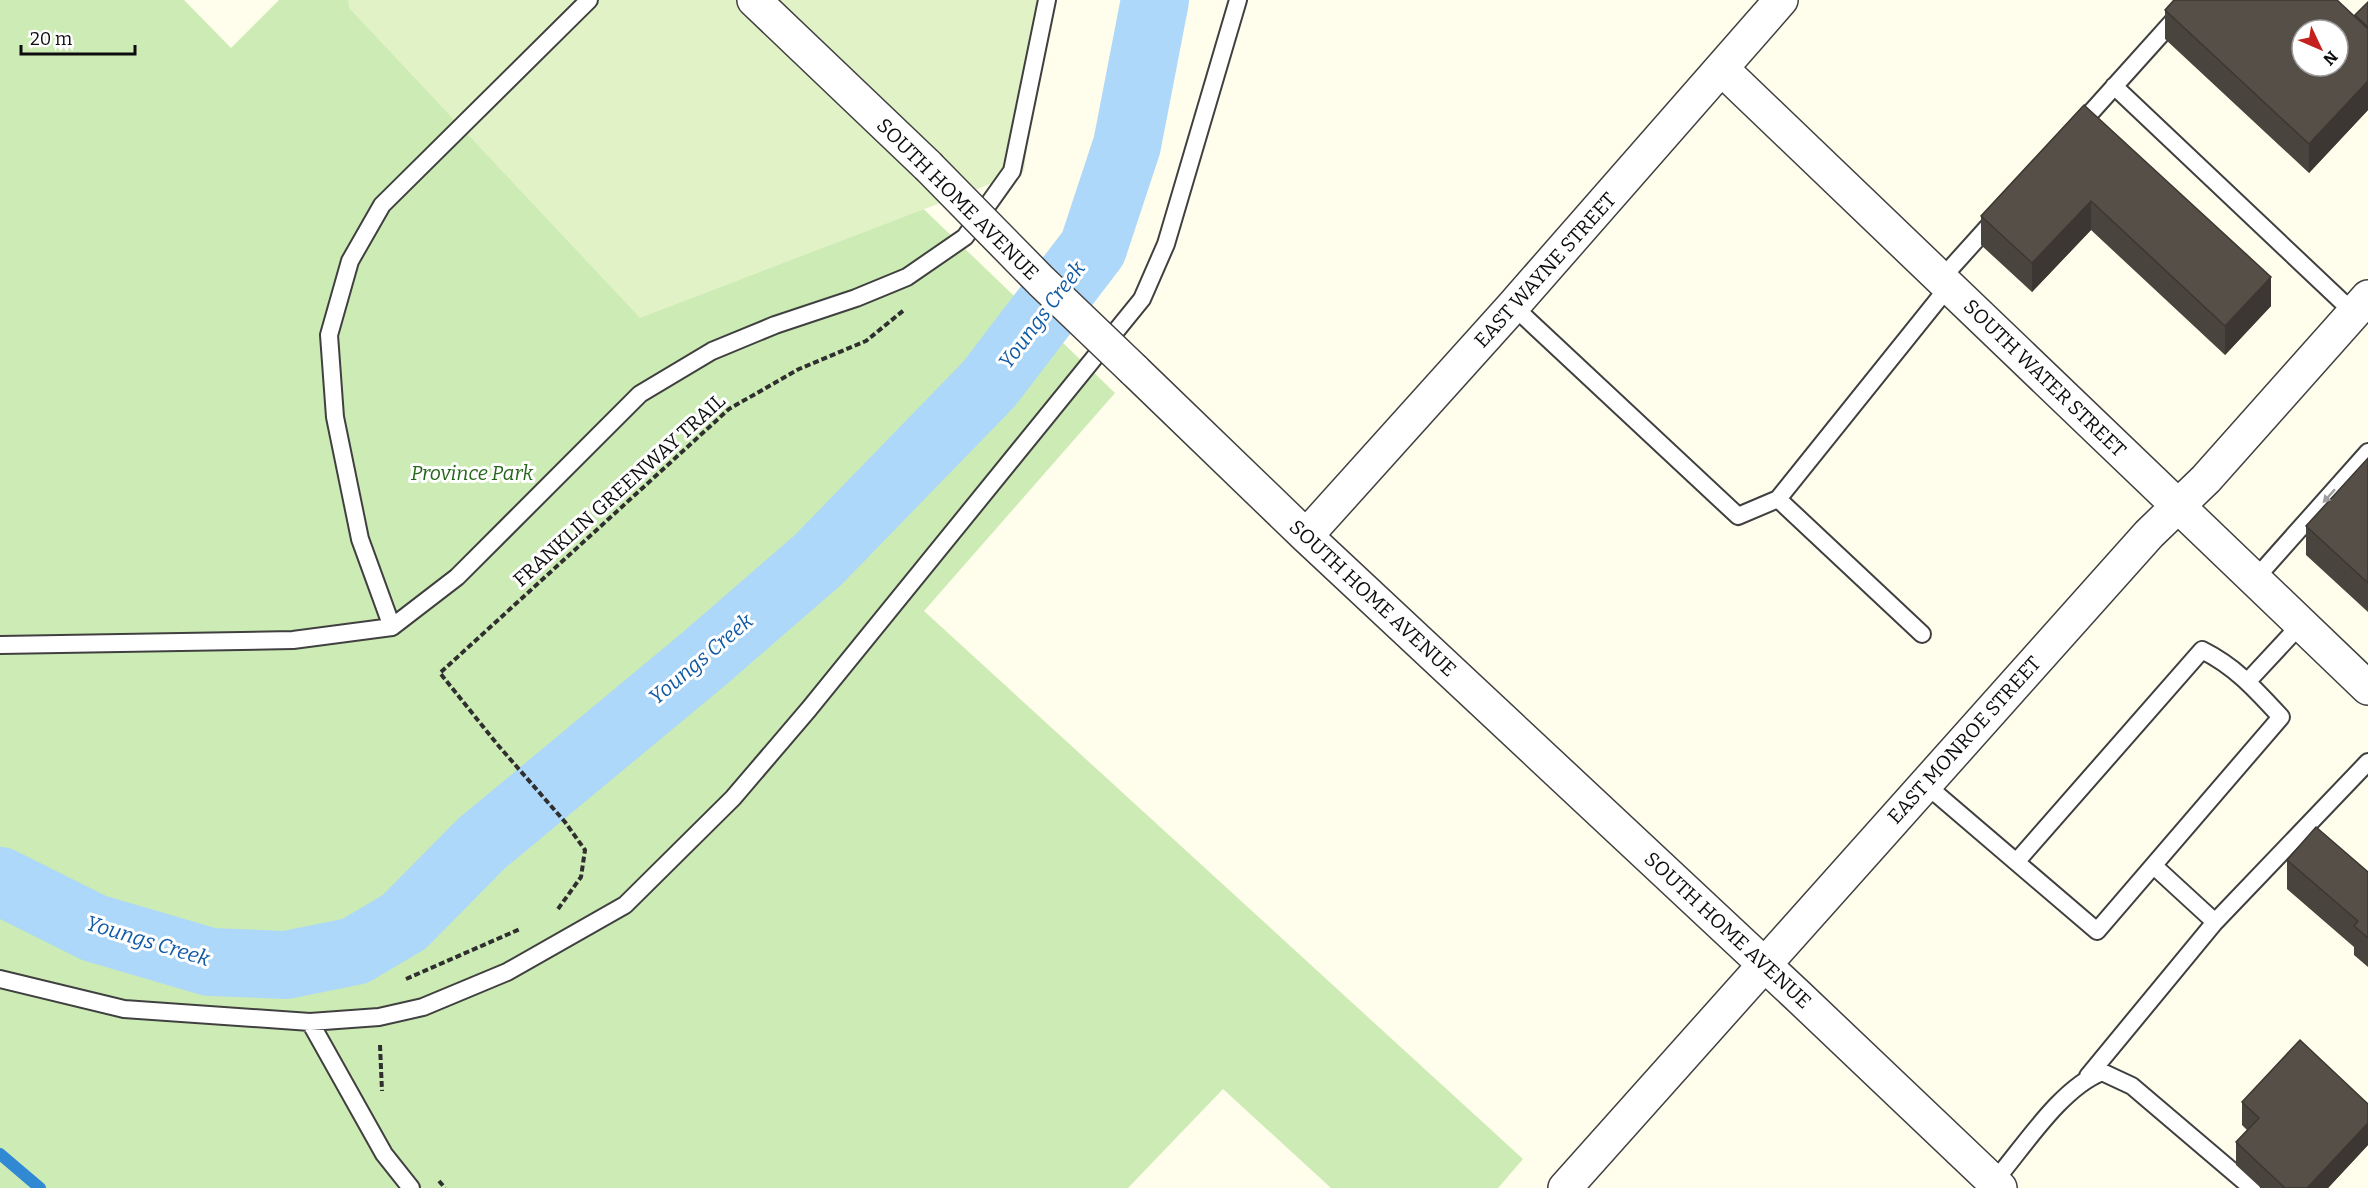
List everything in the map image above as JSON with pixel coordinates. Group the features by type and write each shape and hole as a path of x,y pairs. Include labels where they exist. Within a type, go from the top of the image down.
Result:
{"street":[{"name":"SOUTH HOME AVENUE","path":"754,0 928,166 1041,281 1306,536 1765,965 1994,1186"},
{"name":"EAST WAYNE STREET","path":"1306,536 1514,306 1781,0"},
{"name":"SOUTH WATER STREET","path":"1722,69 2368,688"},
{"name":"EAST MONROE STREET","path":"1565,1188 1925,784 2178,504 2206,479 2361,305"}],"lane":[{"path":"392,627 360,539 335,417 329,335 350,261 382,205 589,0"},
{"path":"0,645 293,640 392,627 457,577 640,394 712,351 775,325 907,278 965,237 1012,171 1047,0"},
{"path":"0,979 124,1009 310,1022 379,1017 423,1007 507,972 625,905 733,798 823,692 1142,299 1166,244 1238,0"},
{"path":"2067,139 2192,0"},
{"path":"2114,86 2361,305"},
{"path":"1514,306 1738,516 1778,499 2004,209"},
{"path":"2255,579 2368,452"},
{"path":"1778,499 1922,634"},
{"path":"2248,681 2301,624"},
{"path":"1925,784 2097,931 2281,717 2248,681 2224,661 2202,650 2017,861"},
{"path":"1994,1186 2050,1114 2086,1078 2215,922 2368,762"},
{"path":"2154,866 2215,922"},
{"path":"310,1022 384,1154 411,1188"},
{"path":"2086,1078 2102,1071 2132,1086 2252,1188"}],"path":[{"name":"FRANKLIN GREENWAY TRAIL","path":"565,822 497,744 440,673 729,409 799,369 866,341 912,304"}],"green space":[{"name":"Province Park","path":"0,0 184,0 231,48 279,0 706,0 1115,393 924,611 1523,1159 1498,1188 1331,1188 1223,1089 1128,1188 0,1188"},
{"path":"348,0 1045,0 1024,171 640,318 349,8"}],"building":[{"path":"2174,0 2337,0 2368,29 2368,81 2309,144 2165,10"},
{"path":"2368,2 2368,27 2355,15"},
{"path":"2084,105 2271,277 2225,326 2091,201 2032,263 1981,216"},
{"path":"2368,458 2368,583 2306,526"},
{"path":"2316,827 2368,872 2368,938 2354,926 2358,921 2287,860"},
{"path":"2300,1040 2368,1104 2368,1123 2307,1188 2285,1188 2236,1142 2259,1118 2242,1102"}],"waterway":[{"name":"Youngs Creek","path":"0,881 94,928 210,962 286,965 355,951 404,922 481,844 705,658 818,560 989,384 1093,248 1127,145 1155,0"},
{"path":"0,1154 40,1188"}]}
